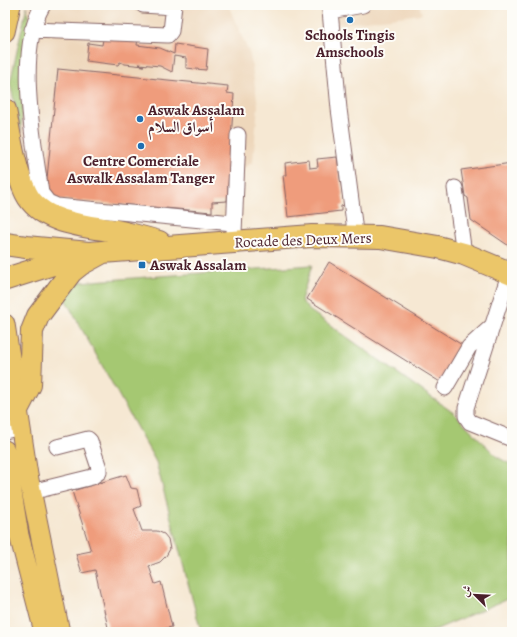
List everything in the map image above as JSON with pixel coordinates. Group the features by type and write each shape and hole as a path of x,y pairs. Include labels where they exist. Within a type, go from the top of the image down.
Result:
{"highway":[{"path":"5,110 14,154 24,187 36,206 46,213 65,221 128,234 174,246"},
{"name":"Rocade des Deux Mers","path":"5,245 97,252 174,246 233,233 380,237 412,242 464,254 511,270"},
{"name":"Rocade des Deux Mers","path":"5,245 11,258 11,267 6,279"},
{"name":"Rocade des Deux Mers","path":"6,279 97,252"},
{"path":"14,422 30,385 32,331 38,316 71,272 97,252"}],"main road":[{"path":"5,32 11,5"},
{"path":"5,324 14,422 31,492 60,632"},
{"path":"5,450 19,535 44,632"}],"street":[{"path":"43,5 37,14 32,30 29,63 30,107 41,193 44,199 56,206 233,233 238,135"},
{"path":"32,30 168,35 171,31 174,6 143,5"},
{"path":"354,236 354,223 339,109 330,8 363,5"},
{"path":"455,188 464,254"},
{"path":"511,270 467,400 466,416 470,422 511,436"},
{"path":"445,388 469,347 492,326"},
{"path":"31,492 92,477 99,472 99,468 88,439 57,447"}],"shaded area":[{"name":"Aswak Assalam أسواق السلام","path":"28,5 228,5 250,55 258,105 253,162 242,169 242,219 199,223 114,224 35,195 21,132 29,24"},
{"name":"Schools Tingis Amschools","path":"324,5 419,5 422,14 326,26"}],"green space":[{"path":"27,6 29,24 21,132 10,83"},
{"path":"312,265 301,300 309,310 455,414 497,457 512,465 512,597 430,632 201,632 156,462 65,299 74,284 79,282"}],"building":[{"path":"104,34 138,38 137,45 160,48 174,54 175,44 208,49 206,70 186,68 186,58 174,56 172,72 160,66 139,64 144,66 120,62 118,65 86,61 88,43 102,45"},
{"name":"Centre Comerciale Aswalk Assalam Tanger","path":"58,69 228,86 227,93 234,94 227,201 212,202 212,212 45,198"},
{"path":"337,157 344,205 341,206 341,211 288,217 283,175 286,175 285,163 309,160 310,168 318,167 317,159"},
{"path":"512,163 512,248 471,220 468,198 465,196 461,170"},
{"path":"329,262 467,348 445,385 307,299"},
{"path":"126,475 131,488 137,489 141,506 134,509 142,531 157,531 164,534 168,539 170,549 166,556 160,562 149,566 155,584 161,582 172,627 148,632 109,632 95,570 82,573 76,554 91,551 72,491"}],"place":[{"name":"Schools Tingis Amschools","path":"350,20"},
{"name":"Aswak Assalam أسواق السلام","path":"140,119"},
{"name":"Centre Comerciale Aswalk Assalam Tanger","path":"141,146"},
{"name":"Aswak Assalam","path":"142,265"}]}
